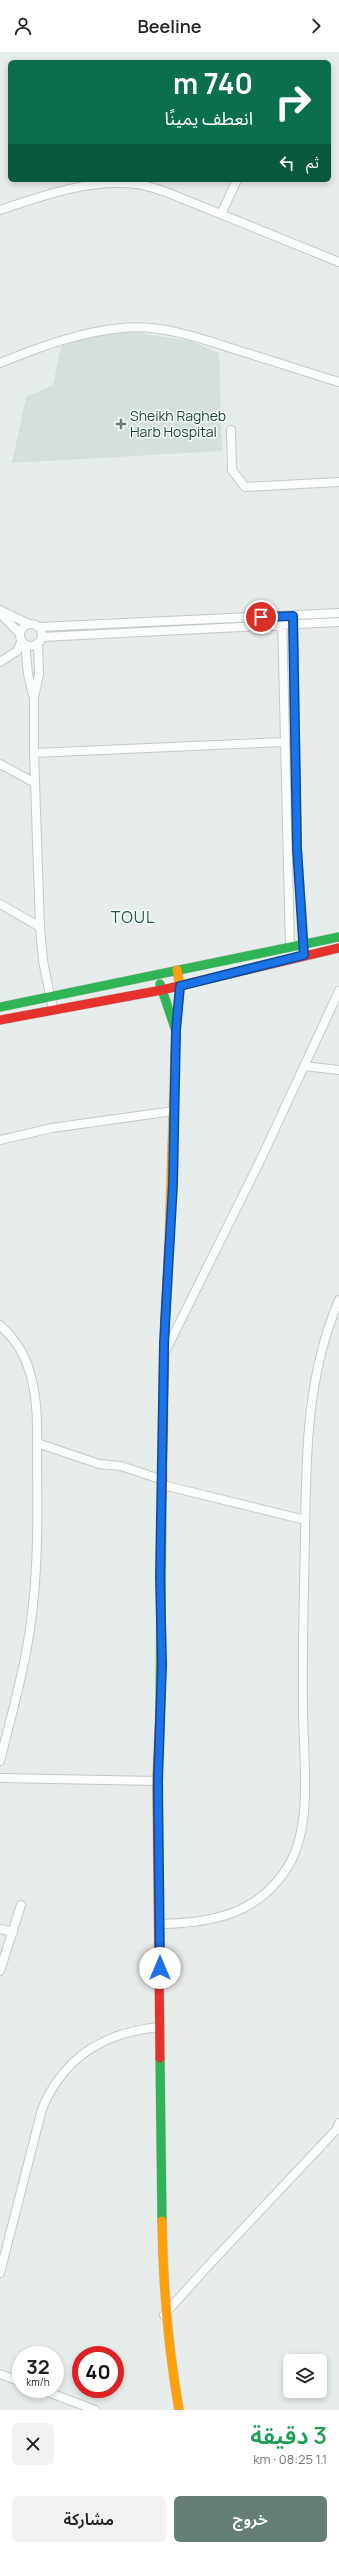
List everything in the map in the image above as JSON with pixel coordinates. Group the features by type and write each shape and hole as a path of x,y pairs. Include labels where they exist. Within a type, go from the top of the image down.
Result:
{"street":[{"path":"221,214 236,182"},
{"path":"0,210 54,191 102,184 136,184 166,192 339,262"},
{"path":"0,363 49,344 92,332 123,328 154,329 216,344 339,382"},
{"path":"231,430 232,470 245,487 339,482"},
{"path":"0,610 29,624 39,627 339,613"},
{"path":"0,613 22,640 32,646 40,640 339,622"},
{"path":"282,616 290,947"},
{"path":"293,616 296,805 304,955"},
{"path":"29,624 23,627 22,640 34,697"},
{"path":"39,627 39,675 34,697 34,753 40,927 43,961 53,1009"},
{"path":"0,662 17,651 22,640"},
{"path":"34,753 285,742"},
{"path":"0,764 35,783"},
{"path":"286,779 296,779"},
{"path":"287,805 296,805"},
{"path":"0,904 40,927"},
{"path":"0,1007 50,998 339,937"},
{"path":"0,1020 162,990 304,955 339,948"},
{"path":"178,970 180,986 176,1030 173,1111 173,1184 164,1355 163,1483 160,1577 162,1664 158,1781 164,2315 179,2410"},
{"path":"158,974 176,1030"},
{"path":"164,1355 339,991"},
{"path":"304,1066 339,1070"},
{"path":"0,1140 52,1128 173,1111"},
{"path":"160,1924 204,1922 223,1917 240,1910 280,1877 296,1849 301,1833 304,1799 306,1448 310,1397 318,1359 339,1300"},
{"path":"0,1325 12,1336 30,1372 35,1398 37,1444 37,1539 32,1613 26,1653 0,1761"},
{"path":"37,1444 99,1464 121,1466 163,1483 305,1520"},
{"path":"0,1778 158,1781"},
{"path":"0,1970 21,1905"},
{"path":"0,1929 12,1932"},
{"path":"0,2273 42,2109 57,2078 79,2057 123,2032 160,2027"},
{"path":"164,2315 338,2127"},
{"path":"0,2374 12,2379"},
{"path":"64,2398 95,2410"}],"shaded area":[{"name":"Sheikh Ragheb Harb Hospital","path":"133,332 191,341 219,353 222,451 12,463 26,397 53,385 61,346 97,334"}],"traffic: fast":[{"path":"0,1007 339,937"},
{"path":"160,984 175,1028"},
{"path":"160,1711 162,1497"},
{"path":"160,2058 162,2221"}],"traffic: slow":[{"path":"169,1244 176,1030 180,986 177,970"},
{"path":"162,2221 167,2316 179,2410"}],"traffic: jam":[{"path":"0,1020 162,990 339,948"},
{"path":"162,1497 165,1320 169,1244"},
{"path":"160,1711 157,1781 160,2058"}],"place":[{"name":"Sheikh Ragheb Harb Hospital","path":"121,424"}],"district":[{"name":"TOUL","path":"133,917"}],"route":[{"path":"160,1968 158,1781 162,1664 160,1577 163,1485 164,1343 167,1267 173,1184 173,1111 176,1030 180,986 190,982 304,955 297,848 293,616 261,617"}]}
